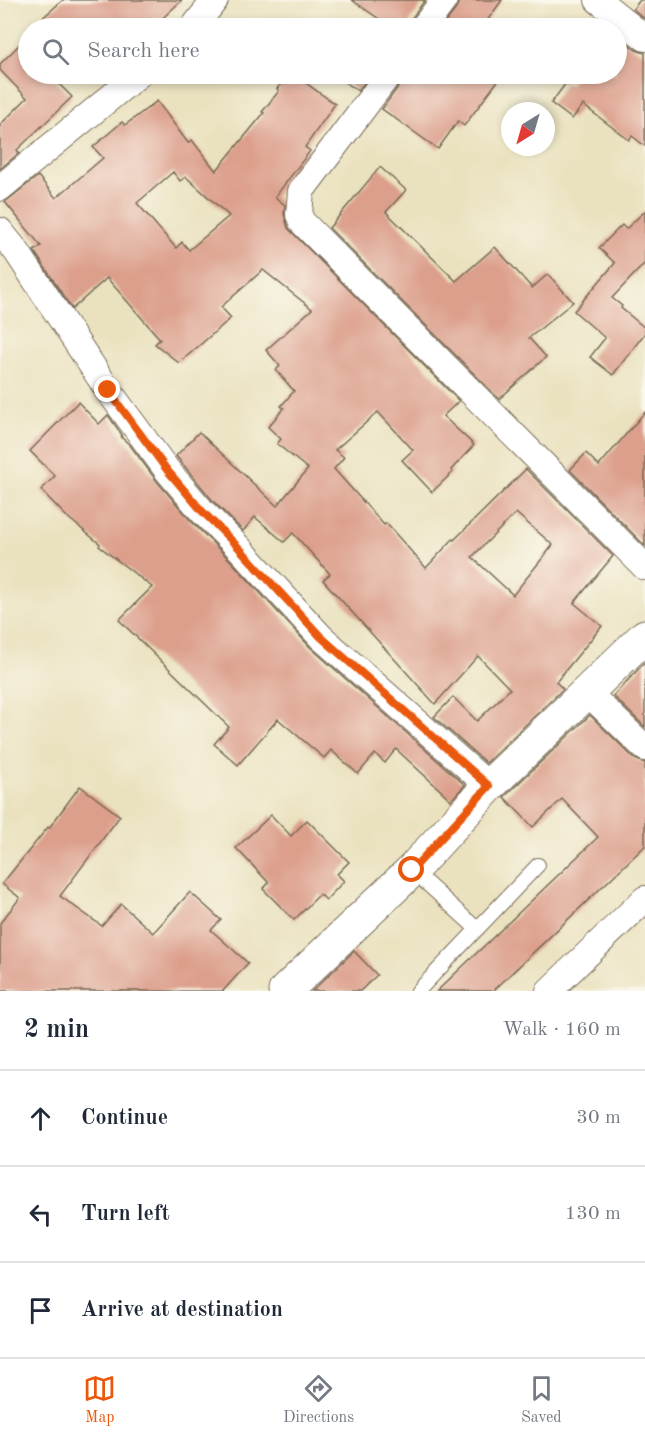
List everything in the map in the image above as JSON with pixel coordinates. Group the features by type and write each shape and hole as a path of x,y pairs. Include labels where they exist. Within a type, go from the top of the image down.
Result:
{"street":[{"path":"201,18 215,0"},
{"path":"430,18 444,0"},
{"path":"606,2 623,18"},
{"path":"627,21 645,38"},
{"path":"0,188 127,84"},
{"path":"381,84 301,191 299,215 302,222 645,567"},
{"path":"0,231 8,260 167,470 202,511 321,637 489,786"},
{"path":"285,991 412,870 489,786 645,636"},
{"path":"586,692 645,748"},
{"path":"549,991 645,898"}],"lane":[{"path":"418,991 538,865"},
{"path":"412,870 477,929"}],"building":[{"path":"63,0 182,0 163,18 42,18"},
{"path":"352,0 425,0 412,18 378,18"},
{"path":"459,0 502,0 489,18 449,18"},
{"path":"640,0 645,0 645,19 633,9"},
{"path":"627,43 636,50 645,53 645,146 632,136 629,140 583,105 572,119 555,106 555,102 552,102 568,84 627,84"},
{"path":"18,46 18,84 59,84 72,97 17,150 19,153 0,169 0,125 27,98 0,70 0,64"},
{"path":"281,84 307,84 335,104 305,147 310,151 275,197 285,205 284,214 288,228 459,401 443,416 474,445 451,470 453,472 432,492 402,460 413,450 378,412 335,450 344,457 334,469 426,568 526,469 613,556 574,603 602,626 556,682 563,689 486,763 434,717 453,697 477,721 510,689 478,656 435,704 323,580 330,574 293,533 284,542 255,517 243,531 213,501 176,456 199,432 277,506 308,469 277,444 281,439 268,427 284,408 281,406 294,391 276,370 280,366 266,350 312,309 263,270 221,307 231,318 179,363 155,344 160,339 107,278 72,309 34,251 41,246 5,202 38,176 56,198 103,158 93,147 122,122 125,125 157,101 188,143 192,140 216,171 264,113 262,112 279,91 277,89","holes":["173,172 180,181 186,177 229,216 189,250 182,242 176,248 137,203","516,513 553,545 513,595 472,557"]},
{"path":"348,84 363,84 358,91"},
{"path":"400,84 496,84 464,126 458,121 438,149 382,109"},
{"path":"380,167 406,190 386,212 456,281 495,247 532,288 548,274 573,302 529,338 546,357 499,399 329,228"},
{"path":"645,211 645,263 612,298 645,328 645,333 613,375 590,357 605,338 574,311 615,263 599,248 622,225 626,229"},
{"path":"78,402 99,424 108,415 122,435 121,437 191,521 310,647 465,785 451,800 396,749 385,763 375,754 358,774 331,750 324,758 278,719 238,765 214,744 229,727 119,620 152,587 99,546 100,544 66,516 41,490 55,476 30,451"},
{"path":"645,412 645,546 570,470 586,453 599,466"},
{"path":"645,662 645,727 613,696"},
{"path":"590,715 635,759 645,763 645,846 493,991 437,991 598,837 562,799 533,827 504,797"},
{"path":"80,786 120,816 60,896 102,926 121,904 153,933 190,892 221,920 211,930 248,963 223,991 0,991 0,923 20,898 2,884 49,828"},
{"path":"271,815 291,836 307,820 349,862 337,874 344,881 326,900 320,894 294,920 263,889 269,883 236,848"},
{"path":"354,951 377,975 360,991 312,991"}],"route":[{"path":"108,390 167,470 202,511 321,637 489,786 412,870"}]}
